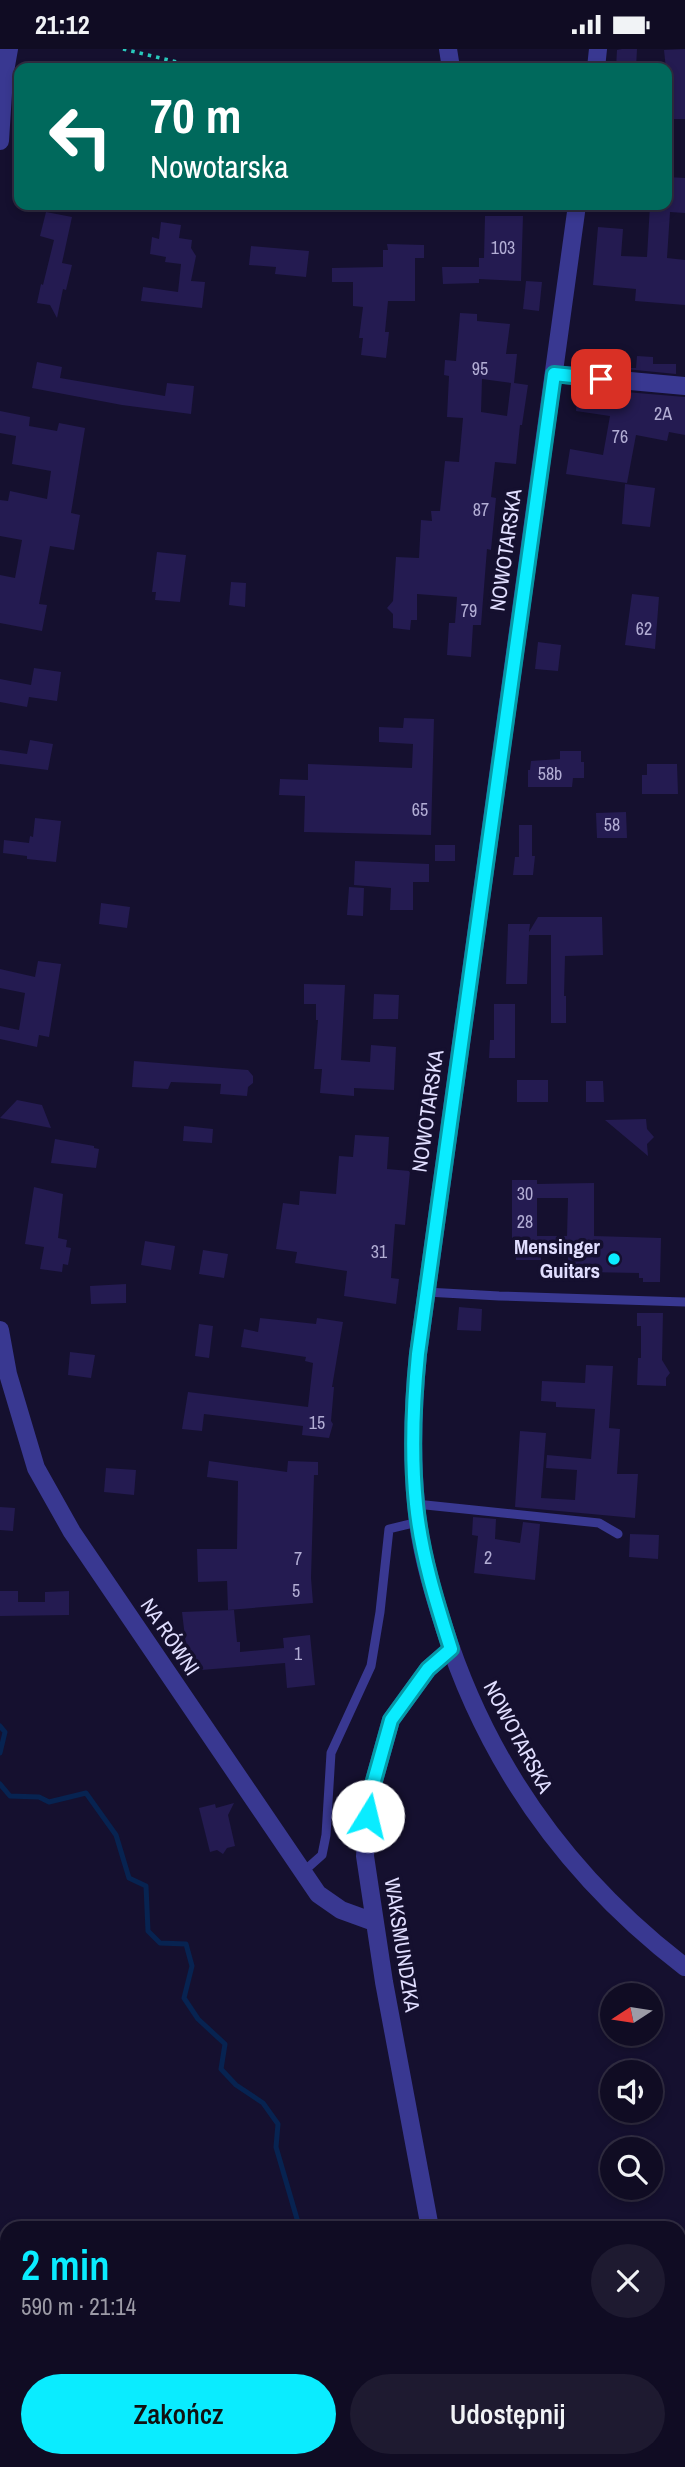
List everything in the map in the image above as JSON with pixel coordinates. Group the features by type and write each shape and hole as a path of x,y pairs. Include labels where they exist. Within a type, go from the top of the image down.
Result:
{"street":[{"path":"0,141 4,76 9,49"},
{"name":"NOWOTARSKA","path":"576,210 426,1291 414,1398 417,1513 435,1600 451,1649 478,1718 532,1811 564,1853 597,1889 685,1967"},
{"path":"554,374 685,386"},
{"name":"NA RÓWNI","path":"0,1330 8,1374 36,1468 72,1532 318,1894 341,1910 374,1923"},
{"name":"WAKSMUNDZKA","path":"429,2221 374,1923 365,1856 370,1795 391,1720 428,1669 451,1649"}],"lane":[{"path":"426,1291 685,1302"},
{"path":"303,1872 322,1855 326,1835 331,1753 371,1666 389,1529 417,1513 599,1523 618,1534"}],"path":[{"path":"123,49 179,63"}],"building":[{"path":"637,49 636,63 616,63 617,50"},
{"path":"685,49 685,119 672,119 672,63 665,63 664,50"},
{"path":"672,177 685,178 685,213 670,212 667,258 685,260 685,305 635,301 636,289 593,285 598,227 623,229 621,256 647,257 650,210 672,210"},
{"path":"46,212 72,217 62,263 72,265 66,290 63,289 57,318 50,305 37,303 54,240 40,236"},
{"path":"485,216 523,216 521,281 479,279 479,283 443,284 442,267 479,267 479,258 484,258"},
{"path":"161,222 181,225 179,238 192,240 191,248 196,256 191,281 205,282 202,308 141,301 143,287 178,292 181,264 165,262 166,257 150,254 152,237 159,239"},
{"path":"387,244 424,245 424,258 415,258 415,301 388,301 386,358 361,355 363,338 359,338 363,307 353,306 353,282 332,282 332,268 383,267 383,250 388,250"},
{"path":"251,246 309,251 306,277 275,274 276,267 249,265"},
{"path":"526,281 542,282 539,311 523,309"},
{"path":"460,313 477,314 477,321 510,324 506,354 517,354 514,383 528,385 516,464 495,462 491,497 496,498 491,550 487,549 481,625 473,625 471,657 447,655 449,623 455,623 457,597 417,594 417,620 411,620 410,630 393,628 393,614 387,608 393,601 396,557 419,558 421,520 432,521 431,511 440,511 445,461 459,462 463,418 447,417 449,376 444,375 445,360 456,361","holes":["482,379 511,383 507,416 481,412"]},
{"path":"582,352 601,354 599,367 581,365"},
{"path":"637,356 653,357 653,364 676,364 676,374 615,368 636,368"},
{"path":"37,362 62,367 60,378 165,396 167,383 194,386 191,414 122,405 32,388"},
{"path":"578,388 685,397 685,435 669,432 667,441 636,435 627,483 566,474 570,449 603,455 610,416 576,411"},
{"path":"0,411 30,417 29,426 57,431 59,423 85,428 71,513 80,515 74,550 50,546 39,604 47,605 42,631 0,623 0,575 15,578 22,540 0,536 0,500 8,501 10,491 47,499 51,471 12,464 16,436 0,433"},
{"path":"625,484 655,488 650,527 622,524"},
{"path":"157,552 186,555 180,602 155,600 156,592 152,592"},
{"path":"231,582 246,583 245,607 229,605"},
{"path":"632,594 659,597 655,649 625,645"},
{"path":"538,642 561,645 558,671 535,669"},
{"path":"34,668 61,672 57,701 29,697 27,707 0,702 0,679 31,685"},
{"path":"404,718 434,719 431,835 304,832 305,796 279,795 280,779 308,780 308,764 412,768 413,744 379,742 379,727 403,728"},
{"path":"30,740 53,744 48,770 0,764 0,750 27,754"},
{"path":"560,751 581,751 584,778 573,778 572,787 528,787 531,761 560,759"},
{"path":"647,764 677,764 678,794 642,794 642,775 647,775"},
{"path":"626,812 627,838 597,838 596,813"},
{"path":"35,818 61,821 56,862 3,853 4,840 29,843 30,836 33,837"},
{"path":"519,825 532,825 532,856 535,856 533,875 513,875 515,857 519,857"},
{"path":"435,845 455,845 455,861 435,861"},
{"path":"355,861 429,864 429,882 413,882 413,910 390,910 391,888 354,885"},
{"path":"349,887 364,888 363,916 347,915"},
{"path":"101,903 130,907 127,928 99,924"},
{"path":"538,917 602,917 603,955 565,956 566,1023 551,1023 551,935 529,935 527,984 506,984 508,924 530,924 529,932"},
{"path":"38,961 61,964 49,1037 39,1035 37,1047 0,1039 0,1026 19,1030 25,993 0,988 0,969 35,977"},
{"path":"304,984 345,985 341,1060 370,1062 371,1045 396,1047 394,1090 354,1088 354,1096 320,1093 322,1069 314,1069 318,1020 316,1004 304,1004"},
{"path":"374,994 399,995 398,1019 373,1019"},
{"path":"494,1004 515,1004 515,1058 489,1058 490,1040 494,1040"},
{"path":"134,1061 248,1070 253,1076 253,1083 248,1087 247,1096 220,1094 221,1084 171,1082 168,1089 132,1087"},
{"path":"517,1080 548,1080 548,1102 517,1102"},
{"path":"586,1081 603,1081 604,1102 586,1102"},
{"path":"17,1100 42,1105 51,1128 0,1118"},
{"path":"646,1119 647,1129 654,1137 647,1144 648,1156 605,1120"},
{"path":"184,1126 213,1129 212,1143 183,1141"},
{"path":"355,1135 389,1137 387,1169 410,1171 405,1225 395,1224 391,1278 399,1279 396,1304 344,1296 347,1271 295,1263 297,1252 276,1249 283,1203 299,1205 300,1191 336,1194 339,1156 353,1157"},
{"path":"55,1139 99,1149 96,1168 51,1163"},
{"path":"512,1180 537,1180 537,1184 594,1183 594,1236 661,1238 660,1282 643,1282 639,1273 586,1272 586,1281 568,1281 568,1252 541,1252 541,1260 516,1260 516,1252 512,1252","holes":["537,1198 568,1198 567,1236 537,1236"]},
{"path":"34,1187 63,1194 58,1238 67,1240 66,1247 71,1248 68,1265 63,1264 62,1272 40,1269 44,1247 25,1244"},
{"path":"145,1241 175,1246 171,1270 141,1265"},
{"path":"203,1250 228,1254 224,1278 199,1274"},
{"path":"126,1284 126,1303 91,1304 90,1286"},
{"path":"459,1307 482,1309 481,1331 457,1330"},
{"path":"637,1313 663,1313 662,1360 670,1373 666,1378 666,1386 637,1385 638,1358 641,1358 641,1326 637,1326"},
{"path":"260,1318 316,1324 317,1318 343,1322 332,1387 333,1424 329,1438 302,1435 303,1426 204,1414 202,1431 182,1429 188,1392 308,1407 313,1363 305,1361 306,1357 241,1347 244,1329 258,1332"},
{"path":"199,1324 213,1326 209,1358 195,1356"},
{"path":"70,1352 95,1355 91,1378 68,1375"},
{"path":"586,1365 613,1366 609,1428 620,1429 617,1474 638,1474 635,1518 515,1507 520,1431 546,1433 541,1498 575,1500 577,1470 546,1468 547,1455 591,1459 595,1409 556,1407 556,1402 541,1401 542,1381 585,1383"},
{"path":"209,1461 287,1472 288,1461 318,1462 318,1475 314,1475 311,1578 313,1603 228,1610 227,1581 198,1582 197,1549 237,1549 238,1481 207,1477"},
{"path":"106,1468 136,1470 134,1495 104,1492"},
{"path":"0,1507 15,1508 13,1531 0,1530"},
{"path":"473,1517 496,1519 495,1539 520,1543 523,1522 540,1524 535,1580 474,1573 478,1536 472,1535"},
{"path":"630,1534 659,1535 658,1559 629,1557"},
{"path":"0,1591 18,1591 18,1602 45,1602 45,1592 69,1591 69,1615 0,1616"},
{"path":"234,1610 240,1652 284,1648 283,1638 310,1635 315,1685 287,1688 285,1663 189,1671 182,1612"},
{"path":"234,1803 228,1815 235,1846 227,1848 223,1854 217,1850 210,1852 199,1808 215,1804 216,1808"}],"waterway":[{"path":"0,1726 5,1732 0,1753"},
{"path":"0,1784 10,1796 39,1797 49,1802 86,1793 116,1835 129,1878 146,1886 148,1931 160,1943 186,1944 192,1966 184,1998 198,2019 225,2044 221,2069 236,2085 263,2103 278,2124 276,2147 298,2221"}],"place":[{"name":"Mensinger Guitars","path":"614,1259"}],"route":[{"path":"368,1816 370,1795 391,1720 428,1669 451,1649 435,1600 416,1504 413,1440 418,1354 554,374 601,379"}]}
